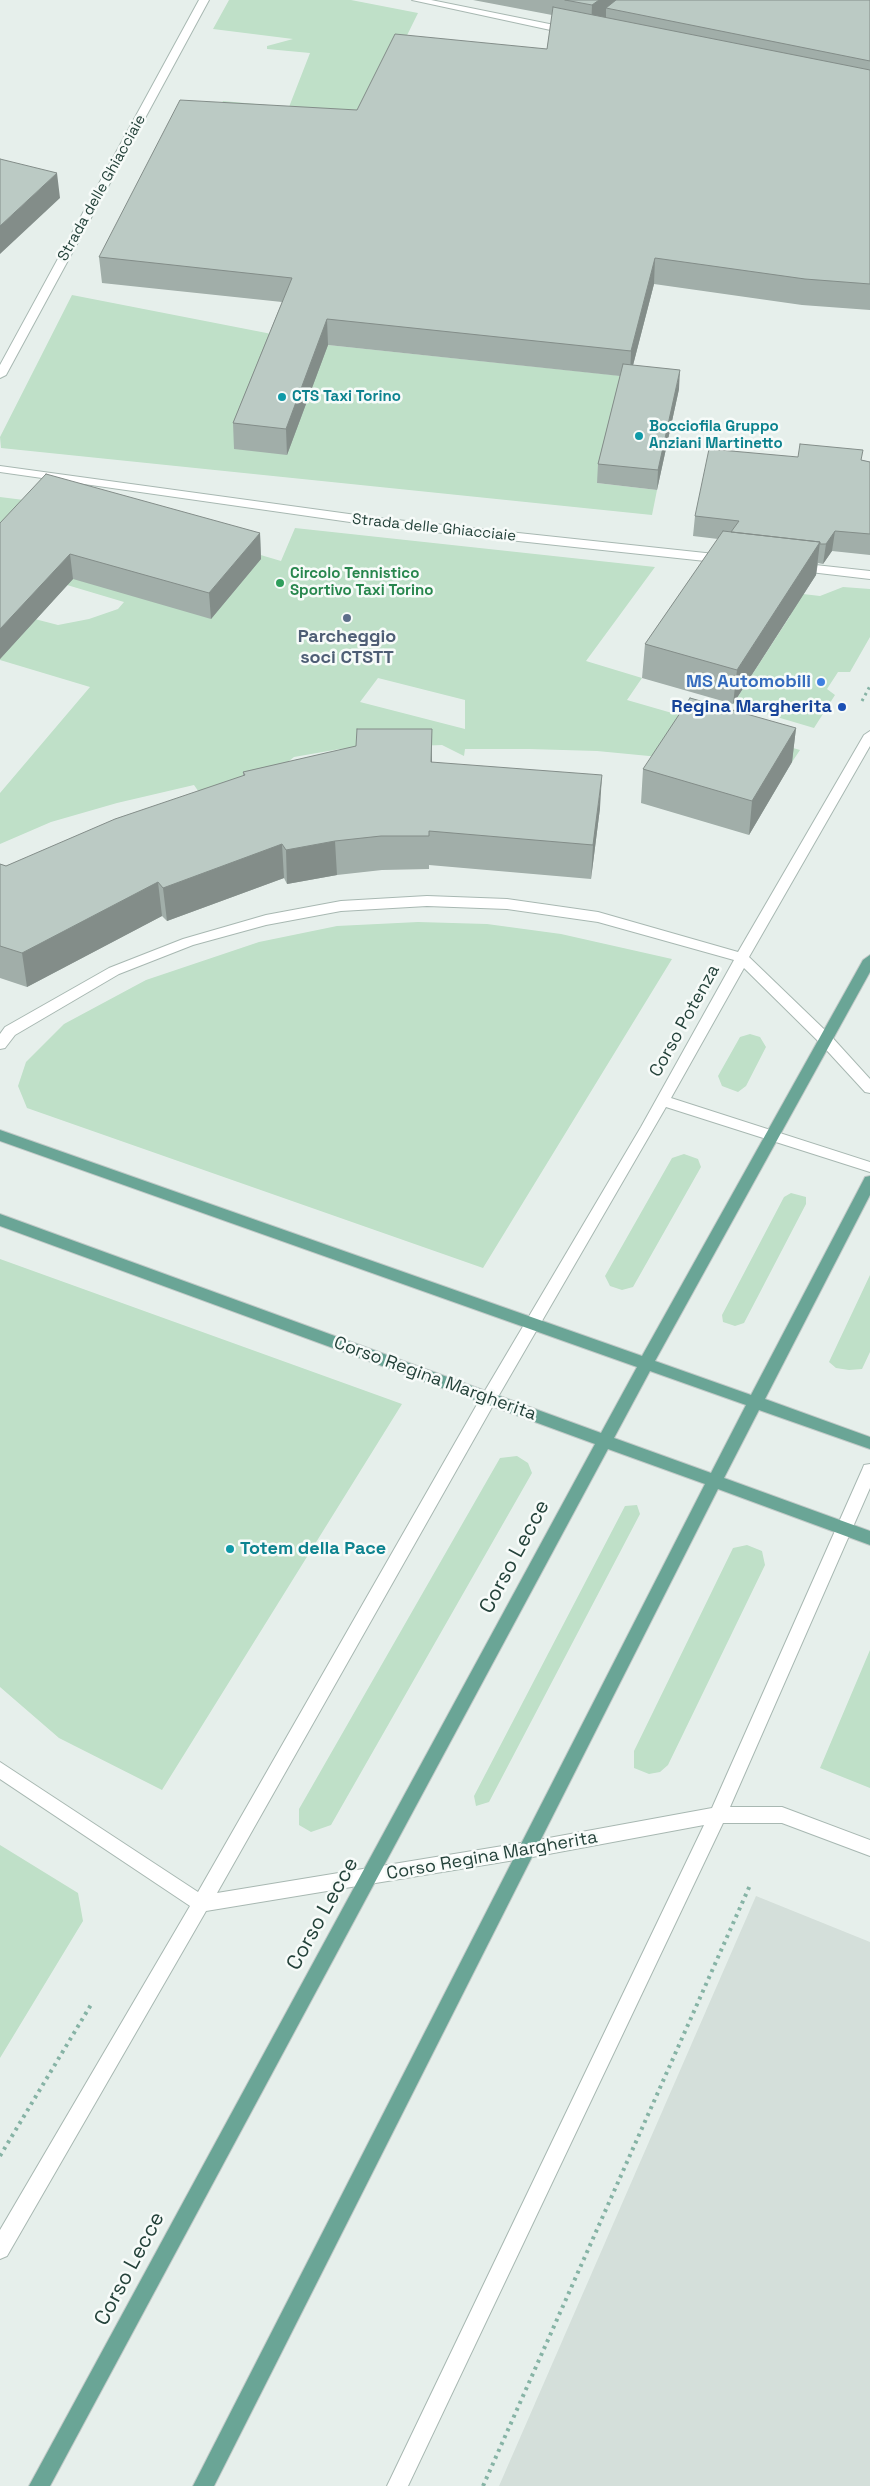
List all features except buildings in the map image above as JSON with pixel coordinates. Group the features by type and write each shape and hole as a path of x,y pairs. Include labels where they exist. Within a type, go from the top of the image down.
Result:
{"main road":[{"path":"648,1363 770,1137 870,960"},
{"path":"0,1134 870,1443"},
{"path":"203,2486 870,1181"},
{"name":"Corso Regina Margherita","path":"0,1220 870,1538"},
{"name":"Corso Lecce","path":"40,2486 648,1363"}],"street":[{"name":"Strada delle Ghiacciaie","path":"0,375 204,0"},
{"path":"417,0 575,33"},
{"name":"Strada delle Ghiacciaie","path":"0,469 378,522 732,560"},
{"path":"781,566 870,575"},
{"name":"Corso Potenza","path":"532,1324 663,1101 742,958 870,735"},
{"path":"0,1044 5,1029 114,970 188,942 266,920 341,906 427,901 507,904 598,917 742,958 825,1039 870,1088"},
{"path":"663,1101 770,1137 870,1167"},
{"path":"0,2250 202,1904 532,1324"},
{"path":"397,2486 718,1815 870,1470"},
{"path":"0,1770 202,1904"},
{"name":"Corso Regina Margherita","path":"202,1904 371,1877 718,1815 782,1815 870,1848"}],"path":[{"path":"483,2486 751,1883"}],"shaded area":[{"path":"756,1896 870,1942 870,2486 499,2486"}],"green space":[{"path":"229,0 351,0 418,13 358,135 211,126 223,101 289,107 310,53 267,49 267,46 293,39 213,29"},
{"path":"72,295 328,345 623,376 597,483 657,490 652,515 1,448 0,437"},
{"path":"0,497 40,502 237,548 281,561 295,528 655,567 586,661 642,678 627,700 800,750 792,762 670,758 597,751 529,749 465,749 464,756 442,745 340,749 294,757 269,777 203,798 194,785 117,803 51,822 0,844 0,793 90,687 0,660 0,610 58,625 89,619 118,609 124,602 0,565","holes":["378,678 465,700 465,729 360,702"]},
{"path":"843,587 870,589 870,637 850,672 838,672 827,689 835,695 814,728 733,704 790,616 786,592 820,596"},
{"path":"418,922 487,924 561,934 672,959 483,1268 27,1108 18,1086 26,1062 64,1024 146,980 259,942 337,926"},
{"path":"750,1034 760,1037 766,1047 746,1086 738,1092 722,1086 718,1076 740,1037"},
{"path":"684,1154 698,1159 701,1167 633,1287 622,1290 610,1286 605,1276 672,1158"},
{"path":"791,1193 806,1197 806,1204 744,1323 735,1326 723,1322 722,1315 784,1197"},
{"path":"0,1259 402,1404 162,1790 59,1738 0,1687"},
{"path":"870,1275 870,1352 862,1369 836,1368 829,1362"},
{"path":"517,1456 528,1463 532,1473 331,1825 311,1832 299,1825 299,1809 500,1458"},
{"path":"637,1505 640,1514 489,1802 476,1806 474,1796 625,1506"},
{"path":"747,1545 762,1551 765,1565 668,1765 660,1772 649,1774 634,1768 634,1751 733,1548"},
{"path":"870,1650 870,1788 820,1768"},
{"path":"0,1845 78,1893 83,1921 0,2058"}],"place":[{"name":"CTS Taxi Torino","path":"282,397"},
{"name":"Bocciofila Gruppo Anziani Martinetto","path":"639,436"},
{"name":"Circolo Tennistico Sportivo Taxi Torino","path":"280,583"},
{"name":"Parcheggio soci CTSTT","path":"347,618"},
{"name":"MS Automobili","path":"821,682"},
{"name":"Regina Margherita","path":"842,707"},
{"name":"Totem della Pace","path":"230,1549"}]}
